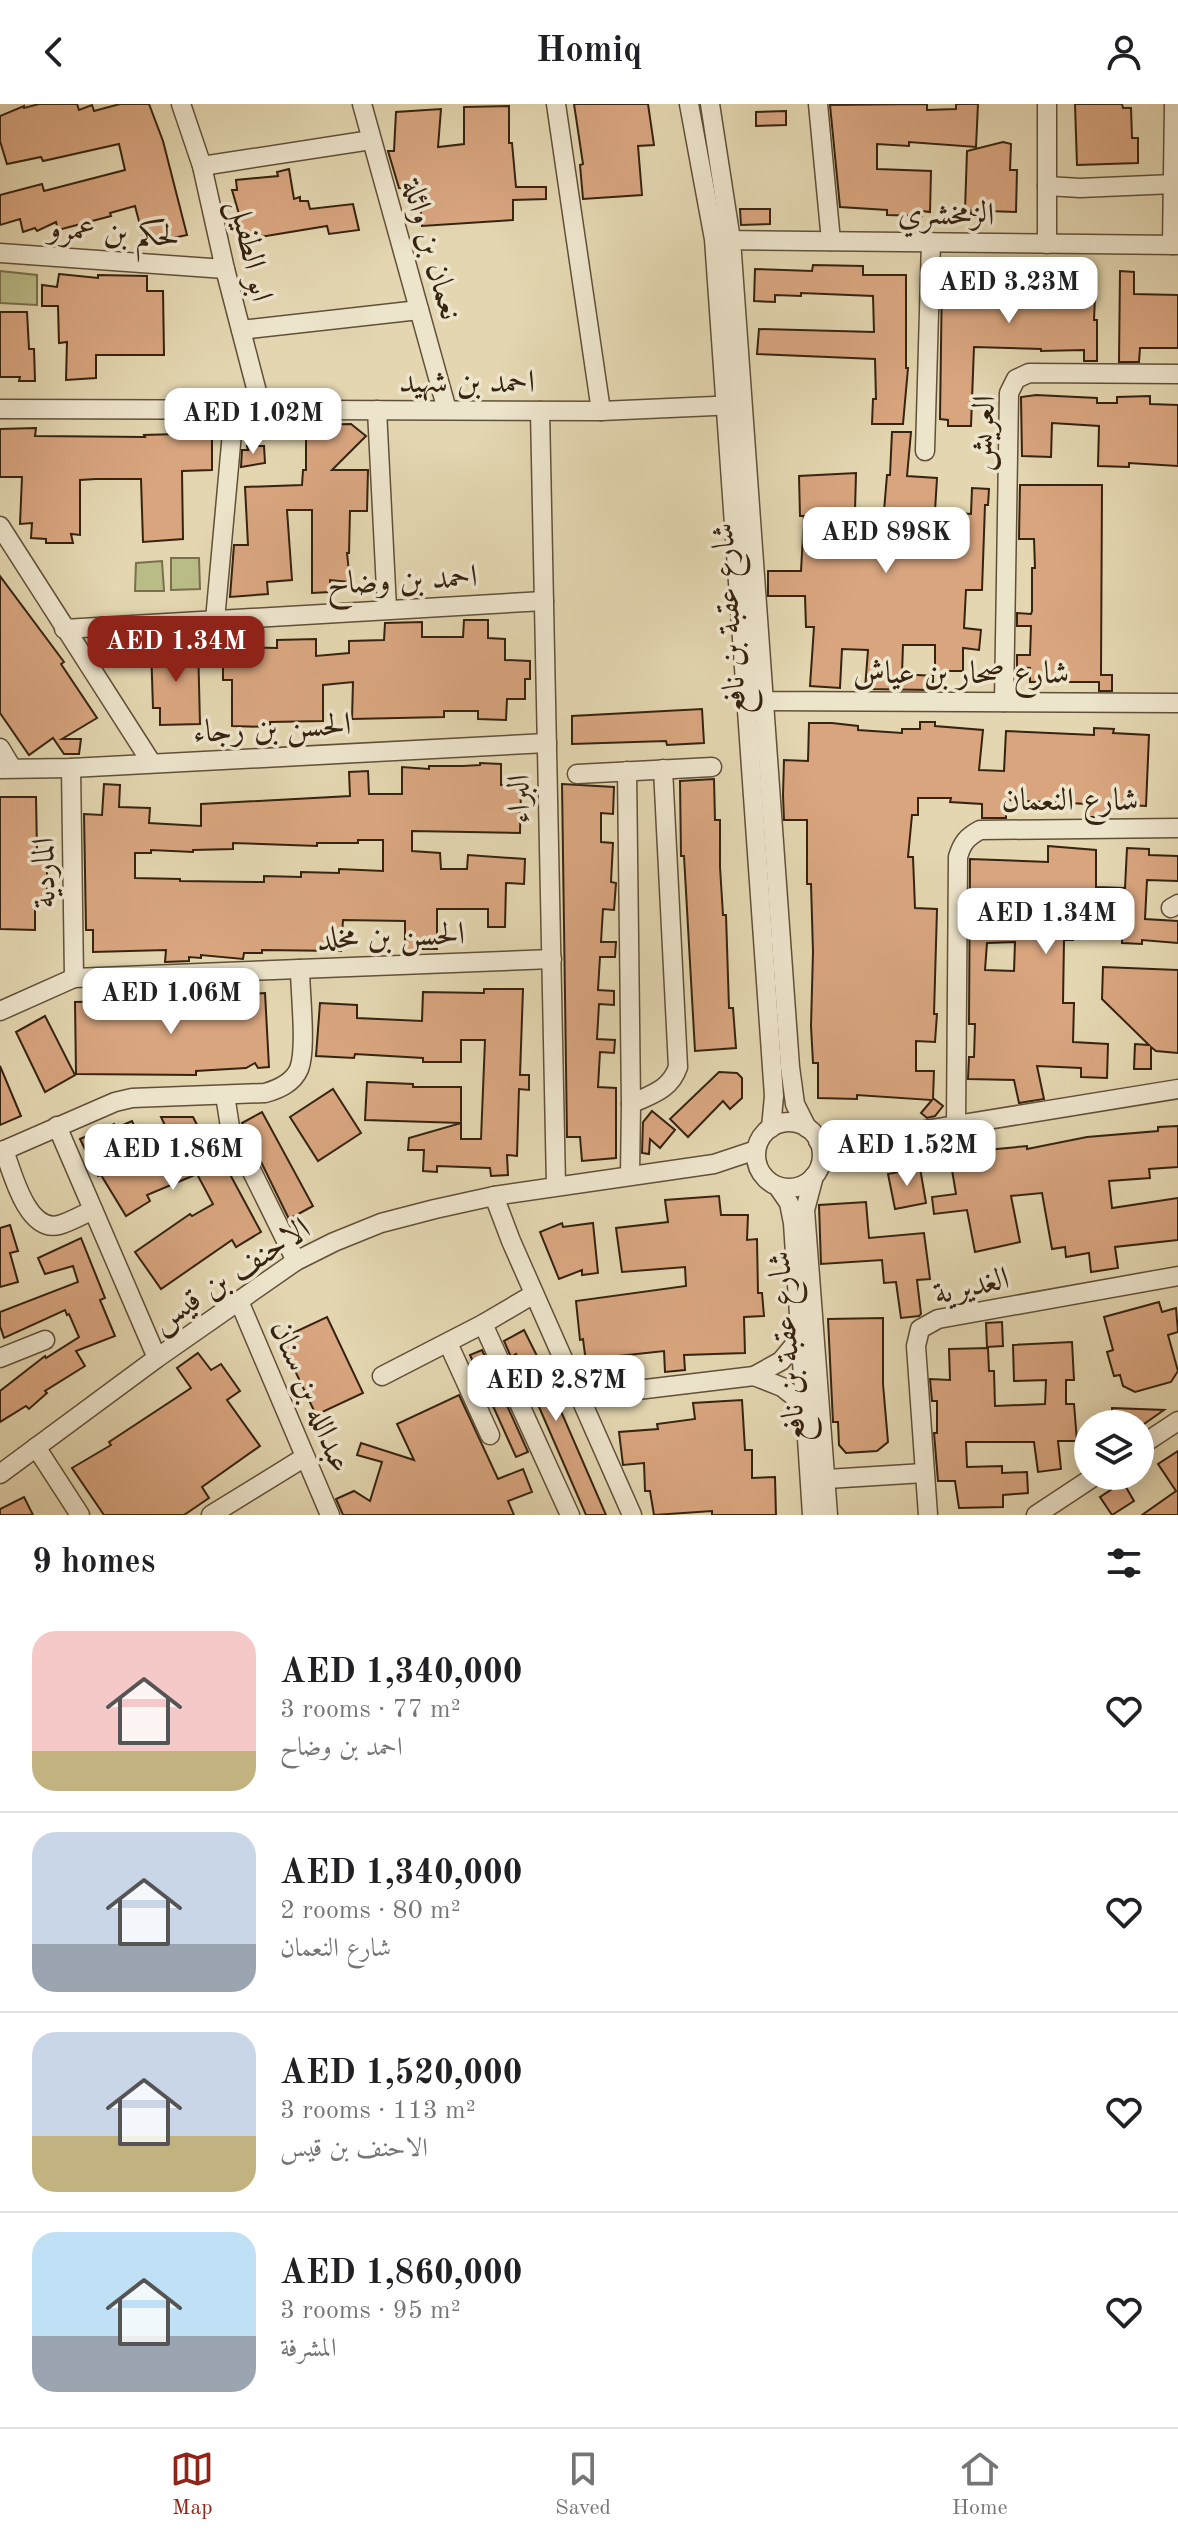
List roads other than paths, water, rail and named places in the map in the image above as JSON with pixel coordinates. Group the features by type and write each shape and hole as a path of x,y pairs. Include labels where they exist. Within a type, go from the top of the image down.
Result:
{"street":[{"name":"ابو الطفيل","path":"181,104 202,166 262,411"},
{"name":"نعمان بن وائلة","path":"362,104 447,410"},
{"path":"556,104 601,411"},
{"name":"شارع عقبة بن نافع","path":"689,104 722,240"},
{"name":"شارع عقبة بن نافع","path":"710,104 734,405 765,701 790,1067 795,1104 816,1142"},
{"path":"818,104 831,241"},
{"path":"1047,104 1047,244"},
{"path":"1175,245 1176,111"},
{"path":"202,166 371,140"},
{"path":"1047,186 1080,188 1174,184"},
{"name":"الزمخشري","path":"722,240 1175,245"},
{"path":"925,451 931,242"},
{"name":"لحكم بن عمرو","path":"0,253 225,269"},
{"path":"241,330 419,310"},
{"name":"العريش","path":"1004,702 1009,393 1016,379 1029,373 1178,374"},
{"name":"احمد بن شهيد","path":"0,409 601,411 734,405"},
{"name":"شارع عقبة بن نافع","path":"734,405 745,694 774,1096 771,1128"},
{"path":"377,410 387,609"},
{"path":"215,620 234,411"},
{"name":"البراء","path":"540,411 556,1186"},
{"path":"0,526 151,762"},
{"name":"احمد بن وضاح","path":"64,629 544,601"},
{"name":"شارع صحار بن عياش","path":"745,694 765,701 1178,703"},
{"name":"الحسن بن رجاء","path":"6,768 71,768 547,743"},
{"path":"0,748 6,768"},
{"path":"577,774 712,767"},
{"name":"الماردية","path":"71,768 74,978"},
{"path":"631,1104 666,1089 678,1067 663,769"},
{"path":"627,771 630,1175"},
{"name":"شارع النعمان","path":"956,1125 958,857 961,845 968,836 995,828 1178,828"},
{"name":"الحسن بن مخلد","path":"0,1011 74,978 552,959"},
{"path":"93,1210 56,1226 42,1223 21,1197 2,1151 115,1102 132,1098 265,1093 279,1089 299,1070 302,1056 300,969"},
{"path":"816,1142 814,1176 804,1185 778,1187 766,1179 757,1159 764,1134 782,1123 795,1123 816,1142 858,1141 1178,1089"},
{"path":"225,1095 230,1127 296,1261"},
{"path":"57,1126 157,1358"},
{"name":"الاحنف بن قيس","path":"0,1474 157,1358 296,1261 334,1242 381,1223 494,1196 757,1159"},
{"name":"شارع عقبة بن نافع","path":"814,1176 805,1210 828,1515"},
{"name":"شارع عقبة بن نافع","path":"778,1187 789,1203 793,1223 812,1515"},
{"path":"494,1196 632,1515"},
{"name":"الغديرية","path":"928,1515 916,1346 920,1329 938,1319 1178,1276"},
{"path":"382,1376 534,1294"},
{"name":"عبدالله بن سنان","path":"239,1301 330,1515"},
{"path":"483,1324 570,1515"},
{"path":"579,1397 754,1376 781,1361 800,1338"},
{"path":"0,1358 45,1340"},
{"path":"448,1343 490,1435"},
{"path":"754,1376 782,1387 806,1406"},
{"path":"1154,1437 1178,1421"},
{"path":"36,1447 80,1515"},
{"path":"211,1515 305,1457"},
{"path":"827,1479 924,1473"},
{"path":"1036,1515 1074,1490"}]}
